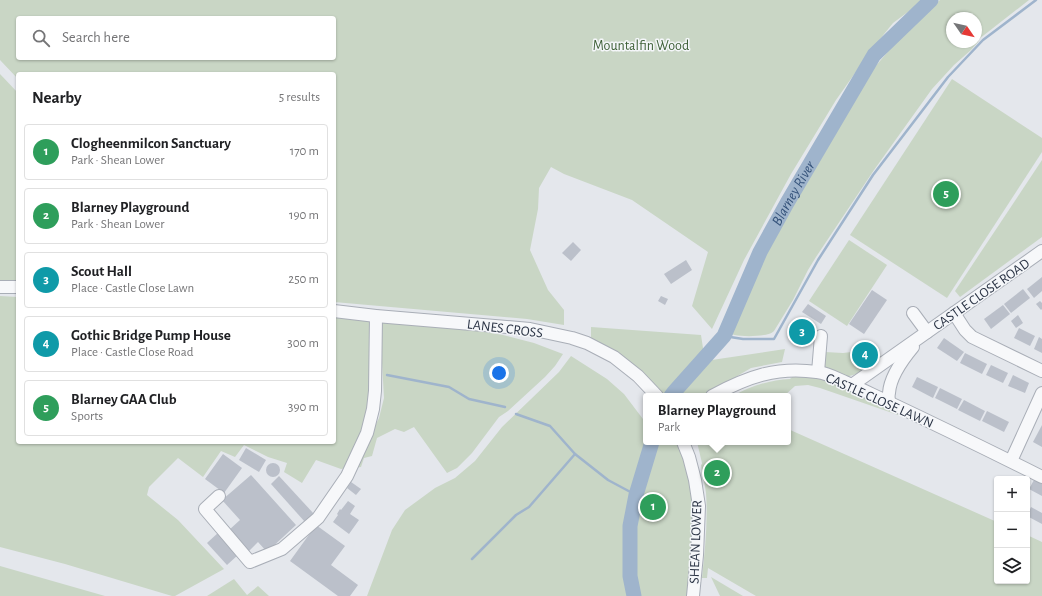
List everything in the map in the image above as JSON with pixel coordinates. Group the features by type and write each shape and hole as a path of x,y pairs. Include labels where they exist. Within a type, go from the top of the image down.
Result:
{"street":[{"name":"CASTLE CLOSE ROAD","path":"852,385 1042,251"},
{"path":"0,287 16,287"},
{"name":"LANES CROSS","path":"336,311 530,329 572,338 587,343 614,357 638,376 654,393"},
{"path":"913,313 923,335"},
{"path":"954,313 965,330 972,337 1042,371"},
{"path":"219,496 205,509 250,562 282,549 318,518 348,476 368,427 373,409 375,391 376,316"},
{"name":"CASTLE CLOSE ROAD","path":"890,403 889,393 893,377 903,359 923,335"},
{"path":"818,372 821,336"},
{"name":"CASTLE CLOSE LAWN","path":"718,393 745,380 775,371 790,370 818,372 832,376 852,385 1042,477"},
{"path":"1011,461 1042,393"},
{"name":"SHEAN LOWER","path":"684,445 696,480 699,506 697,555 693,596"}],"green space":[{"name":"Mountalfin Wood","path":"0,0 924,0 893,23 872,49 836,100 791,174 744,260 712,329 692,306 708,252 632,200 564,174 551,167 539,188 538,209 530,250 548,290 564,310 564,325 527,319 336,302 336,72 16,72 16,77 0,60"},
{"path":"940,0 1029,0 982,37 982,12 946,12 946,48 973,48 954,65 932,89 874,170 816,257 793,300 774,331 756,336 732,334 729,329 747,289 773,236 789,208 802,179 837,129 873,69 925,12"},
{"path":"0,74 16,91 16,280 0,280"},
{"path":"952,79 1042,138 1042,152 947,298 850,235"},
{"path":"1042,160 1042,237 960,297 955,291"},
{"path":"849,240 887,265 847,326 809,301"},
{"path":"0,296 16,297 16,444 336,444 336,317 364,320 369,321 371,324 371,409 347,468 341,469 316,460 302,483 284,472 287,463 268,457 244,445 235,457 221,451 203,477 178,458 149,487 147,495 178,520 224,569 175,596 172,596 65,564 0,547"},
{"path":"385,321 467,329 503,335 534,343 563,354 545,377 508,411 499,417 472,453 457,468 447,473 414,427 404,432 395,429 377,438 372,456 364,458 361,467 354,468 379,418 384,398 380,328 382,323"},
{"path":"591,327 701,335 705,361 785,349 782,362 751,368 708,393 663,393 631,364 591,339"},
{"path":"860,351 860,360 883,356 866,369 850,376 840,375 822,367 825,352 843,353"},
{"path":"571,356 607,379 624,394 643,419 643,445 679,445 685,457 692,489 693,547 687,596 367,596 392,530 405,510 435,488 455,478 475,461 502,427 559,372"},
{"path":"793,376 819,378 904,415 901,416 808,385 795,386 787,393 738,393 753,386 790,379"},
{"path":"791,430 994,521 994,584 1030,584 1030,536 1042,542 1042,596 756,596 708,568 707,578 702,578 707,504 702,464 698,445 791,445"},
{"path":"0,566 105,596 0,596"},
{"path":"711,577 743,596 720,596"},
{"path":"234,579 247,595 258,586 269,596 207,596"}],"building":[{"path":"573,242 581,250 571,261 562,253"},
{"path":"686,260 692,270 671,284 664,274"},
{"path":"1042,277 1042,291 1034,298 1027,289"},
{"path":"1023,289 1030,298 1011,313 1004,304"},
{"path":"872,290 887,300 864,334 849,324"},
{"path":"661,296 668,299 665,305 658,301"},
{"path":"1040,301 1042,303 1041,310 1036,304"},
{"path":"808,304 826,316 821,324 802,312"},
{"path":"1003,305 1010,314 991,329 984,319"},
{"path":"1018,315 1023,323 1016,328 1011,321"},
{"path":"793,325 813,326 812,340 792,339"},
{"path":"1019,328 1035,336 1030,346 1014,338"},
{"path":"1039,337 1042,339 1042,353 1034,349"},
{"path":"944,338 964,352 957,361 937,348"},
{"path":"867,352 868,358 863,358 862,353"},
{"path":"965,353 987,364 982,374 960,363"},
{"path":"991,365 1008,373 1003,383 986,375"},
{"path":"1013,375 1029,383 1025,393 1008,386"},
{"path":"917,377 938,387 933,398 912,387"},
{"path":"940,388 962,399 957,409 935,398"},
{"path":"964,400 985,411 980,421 958,410"},
{"path":"987,411 1009,422 1004,432 982,421"},
{"path":"1042,425 1042,447 1033,442"},
{"path":"246,448 266,460 259,472 239,460"},
{"path":"223,454 242,468 224,493 205,479"},
{"path":"270,463 276,463 280,467 280,473 276,477 270,477 266,473 266,467"},
{"path":"251,475 296,525 267,552 258,542 249,551 229,530 240,520 222,500"},
{"path":"279,476 314,514 305,522 271,484"},
{"path":"1034,480 1042,484 1042,496 1030,490"},
{"path":"351,482 361,489 356,495 347,488"},
{"path":"348,501 355,506 350,514 359,520 349,534 333,522 340,509 341,510"},
{"path":"1031,507 1042,513 1042,524 1030,518"},
{"path":"316,525 345,546 331,565 358,585 350,596 338,596 290,561"},
{"path":"219,532 239,554 227,565 207,543"}],"waterway":[{"name":"Blarney River","path":"673,393 724,336 760,252 874,55 931,0"},
{"path":"724,336 743,339 774,339 818,260 873,175 948,77 983,40 1036,0"},
{"path":"387,375 449,387 469,399 505,407"},
{"path":"516,414 550,426 575,454 608,480 636,495"},
{"name":"Blarney River","path":"634,596 630,576 630,526 636,495 651,445"},
{"path":"472,559 516,515 529,507 575,454"}],"place":[{"name":"Blarney GAA Club","path":"946,194"},
{"name":"Scout Hall","path":"802,332"},
{"name":"Gothic Bridge Pump House","path":"865,355"},
{"name":"Blarney Playground","path":"717,473"},
{"name":"Clogheenmilcon Sanctuary","path":"653,507"}]}
